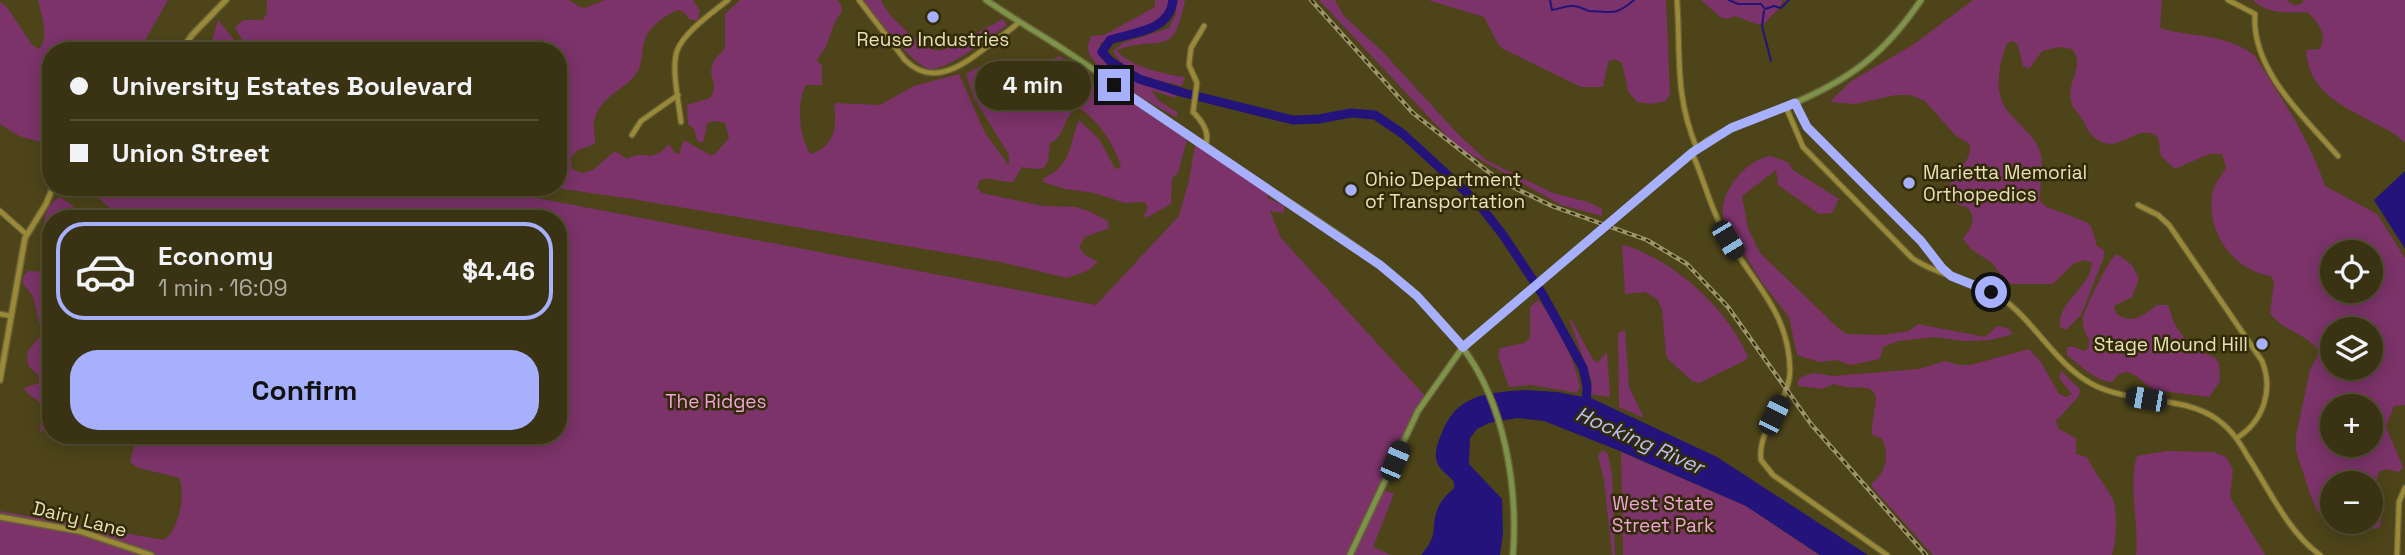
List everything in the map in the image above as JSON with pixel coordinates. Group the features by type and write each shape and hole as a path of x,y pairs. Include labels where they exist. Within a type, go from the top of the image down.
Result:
{"main road":[{"path":"986,0 1066,51 1385,269 1417,296 1463,347 1479,375 1502,434 1513,492 1513,555"},
{"path":"1350,555 1418,411 1463,347 1694,151 1731,128 1795,103 1873,58 1901,29 1921,0"}],"street":[{"path":"187,42 226,0"},
{"path":"681,122 675,64 678,47 728,0"},
{"path":"859,0 910,65 929,74 954,69 1019,22"},
{"path":"1677,0 1678,75 1694,151 1717,219 1744,267 1774,307 1783,324 1786,338 1789,357 1788,384 1762,442 1761,460 1777,479 1886,555"},
{"path":"2228,0 2255,14 2254,36 2259,51 2279,86 2339,156"},
{"path":"1204,26 1191,48 1189,65 1197,83 1193,112 1207,134 1205,146"},
{"path":"632,135 641,121 678,94"},
{"path":"1795,103 1807,127 1917,236 1951,276"},
{"path":"1786,107 1803,147 1916,261 2005,300 2076,373 2090,383 2122,395 2198,409 2218,420 2237,438 2296,531 2320,555"},
{"path":"2138,205 2158,215 2169,225 2262,361 2267,379 2265,404 2250,427 2237,438"},
{"path":"0,211 26,234"},
{"path":"0,380 26,234 42,211"},
{"path":"0,314 11,316"},
{"path":"2397,555 2399,502 2405,488"},
{"name":"Dairy Lane","path":"0,517 79,531 151,555"}],"green space":[{"path":"38,0 168,0 144,42 43,42 43,19"},
{"path":"267,0 569,0 585,8 605,0 693,0 700,11 697,21 689,19 685,13 678,10 657,23 646,37 635,76 602,105 594,122 595,144 578,150 570,158 572,169 582,173 593,170 615,151 627,159 639,155 652,156 669,144 675,153 679,154 684,140 714,155 729,138 725,123 707,123 704,141 701,143 697,140 694,129 688,124 687,105 710,98 713,93 712,66 725,48 725,14 740,0 837,0 841,5 842,12 817,61 822,66 822,85 806,85 801,101 802,130 811,154 824,147 832,135 836,103 880,105 914,86 959,74 985,133 1009,166 1009,155 974,98 966,74 985,65 999,64 1030,77 1060,56 1084,72 1082,79 1086,85 1109,87 1187,140 1178,173 1172,178 1171,204 1146,218 1144,215 1148,208 1145,202 1125,203 1043,182 1044,178 1065,161 1079,120 1099,139 1115,168 1121,167 1104,133 1077,107 1059,136 1050,143 1048,161 1044,168 1022,167 1013,182 987,179 979,181 977,188 982,193 1043,206 1076,207 1108,221 1109,228 1085,237 1079,247 1085,255 1098,262 1087,271 1067,278 1000,262 567,190 567,42 244,42 235,28 243,20 263,20 267,13"},
{"path":"864,0 881,0 904,29 935,50 946,49 1003,19 1007,25 959,58 931,69 924,67 906,51"},
{"path":"1155,0 1170,0 1161,18 1132,34 1100,43 1101,54 1107,63 1128,77 1176,93 1175,98 1151,90 1159,101 1177,112 1177,118 1108,75 1088,52 1091,36 1104,35 1155,7"},
{"path":"1176,0 1185,0 1176,31 1170,38 1163,42 1117,50 1138,65 1185,77 1182,86 1134,72 1119,60 1113,51 1123,43 1169,28 1176,14"},
{"path":"1319,0 1335,0 1344,16 1382,51 1458,134 1486,160 1553,193 1588,202 1602,209 1602,216 1561,205 1456,146"},
{"path":"1428,0 1666,0 1670,94 1666,101 1651,104 1637,102 1628,91 1622,63 1615,59 1608,62 1603,87 1581,87 1503,49 1484,17"},
{"path":"1701,0 1783,0 1764,24 1756,24 1735,16 1728,19 1720,17"},
{"path":"1973,0 2162,0 2160,28 2221,39 2254,55 2303,135 2325,186 2377,214 2405,258 2405,405 2394,406 2386,427 2403,467 2399,472 2385,469 2320,471 2320,514 2310,494 2296,451 2296,436 2310,370 2318,350 2307,339 2280,324 2270,313 2274,282 2271,276 2257,273 2245,266 2224,246 2217,234 2211,206 2214,188 2226,167 2222,154 2209,154 2175,169 2161,156 2158,137 2150,133 2135,135 2112,144 2103,143 2094,137 2072,104 2070,94 2077,62 2072,49 2058,47 2042,51 2029,69 2023,66 2018,45 2013,41 2007,43 1999,72 1999,91 2006,108 2031,136 2040,151 2040,201 2045,206 2086,222 2091,226 2097,246 2104,250 2104,257 2081,315 2066,330 2060,327 2063,310 2086,280 2092,263 2085,260 2073,264 2053,284 2012,284 2005,281 1993,264 1971,249 1963,239 1973,219 1967,207 1954,201 1948,189 1968,157 1970,144 1956,136 1925,101 1910,95 1896,95 1855,104 1830,102 1850,82 1914,44"},
{"path":"2253,0 2286,0 2294,5 2301,4 2304,0 2405,0 2405,143 2393,133 2341,105 2321,88 2308,65 2306,50 2320,49 2323,38 2318,24 2307,12 2271,10"},
{"path":"0,2 7,7 32,45 39,49 42,44 42,142 19,136 0,124"},
{"path":"218,20 236,42 212,42"},
{"name":"The Ridges","path":"1196,140 1271,191 1267,198 1284,205 1284,213 1270,211 1281,238 1426,397 1383,490 1394,494 1373,547 1391,555 0,555 0,511 164,540 174,528 180,511 181,485 179,478 136,467 130,462 138,444 567,444 567,210 111,210 96,196 526,196 1096,305 1179,216"},
{"path":"1771,156 1788,162 1793,170 1839,199 1832,213 1819,214 1778,185 1776,170 1742,196 1748,228 1760,253 1846,334 1881,335 1909,331 1918,324 1985,337 1997,326 2008,328 2013,334 1991,340 1964,341 1935,337 1898,341 1883,347 1880,359 1851,365 1836,360 1819,362 1797,355 1789,317 1763,284 1725,223 1723,213 1724,202 1734,181 1751,164"},
{"path":"60,197 75,210 48,210"},
{"path":"1624,245 1662,262 1697,288 1727,321 1748,357 1746,360 1699,383 1692,381 1669,360 1666,355 1662,309 1657,299 1645,292 1625,294"},
{"path":"2117,254 2132,265 2139,279 2132,297 2114,306 2116,313 2132,319 2157,305 2168,305 2174,323 2191,348 2214,357 2219,363 2220,381 2209,397 2155,390 2129,373 2118,375 2112,382 2106,381 2088,372 2067,355 2067,347 2084,351 2089,347 2083,318 2103,273"},
{"path":"28,271 42,272 42,334 33,296 23,284 23,277"},
{"path":"1538,300 1558,330 1569,353 1580,387 1577,393 1532,385 1509,387 1498,356 1500,348 1524,343 1530,338 1530,307"},
{"path":"1569,319 1597,363 1607,352 1610,397 1589,394 1592,382"},
{"path":"1625,330 1629,387 1644,418 1619,407 1618,333"},
{"path":"42,334 42,414 38,401 24,388 39,383 39,376 28,365 27,352"},
{"path":"2029,349 2041,362 2059,394 2066,397 2072,394 2059,378 2061,371 2080,389 2079,396 2056,421 2059,429 2076,438 2076,454 2087,457 2113,500 2116,527 2112,555 1933,555 1872,487 1883,469 1886,457 1882,439 1871,434 1876,399 1874,392 1868,388 1834,384 1822,389 1799,386 1797,383 1801,377 1813,373 1833,376 1919,369 1945,361 1970,365"},
{"path":"1602,450 1608,454 1612,474 1615,555 1612,555 1604,480 1598,456"},
{"path":"2167,451 2213,452 2226,457 2233,470 2230,497 2265,555 2136,555 2134,466 2137,456"},
{"name":"West State Street Park","path":"1621,452 1746,506 1819,555 1623,555"}],"water":[{"path":"2405,171 2405,249 2374,200"},
{"name":"Hocking River","path":"1525,390 1557,392 1593,399 1717,457 1868,555 1820,555 1746,506 1544,421 1517,418 1489,423 1477,429 1470,438 1469,464 1502,499 1503,533 1500,555 1421,555 1431,541 1439,506 1454,488 1454,482 1440,468 1436,456 1438,442 1447,421 1455,411 1474,398"}],"waterway":[{"name":"Hocking River","path":"1173,0 1170,10 1158,24 1150,29 1110,40 1102,52 1110,61 1139,79 1184,93 1293,120 1319,119 1351,113 1375,115 1403,134 1478,203 1503,235 1543,295 1583,368 1587,386 1586,408"},
{"path":"1550,0 1552,10 1571,6 1589,11 1609,12 1622,9 1634,0"},
{"path":"1729,0 1738,4 1761,4 1765,9 1774,6 1781,8 1789,0"},
{"path":"1764,11 1762,26 1771,61"}],"railway":[{"path":"1311,0 1413,113 1500,181 1552,206 1647,240 1687,264 1728,307 1811,424 1926,555"}],"place":[{"name":"Reuse Industries","path":"933,17"},
{"name":"Marietta Memorial Orthopedics","path":"1909,183"},
{"name":"Ohio Department of Transportation","path":"1351,190"},
{"name":"Stage Mound Hill","path":"2262,344"}],"route":[{"path":"1114,85 1380,265 1417,296 1463,347 1707,141 1731,128 1795,103 1807,127 1927,247 1942,268 1951,276 1991,292"}]}
